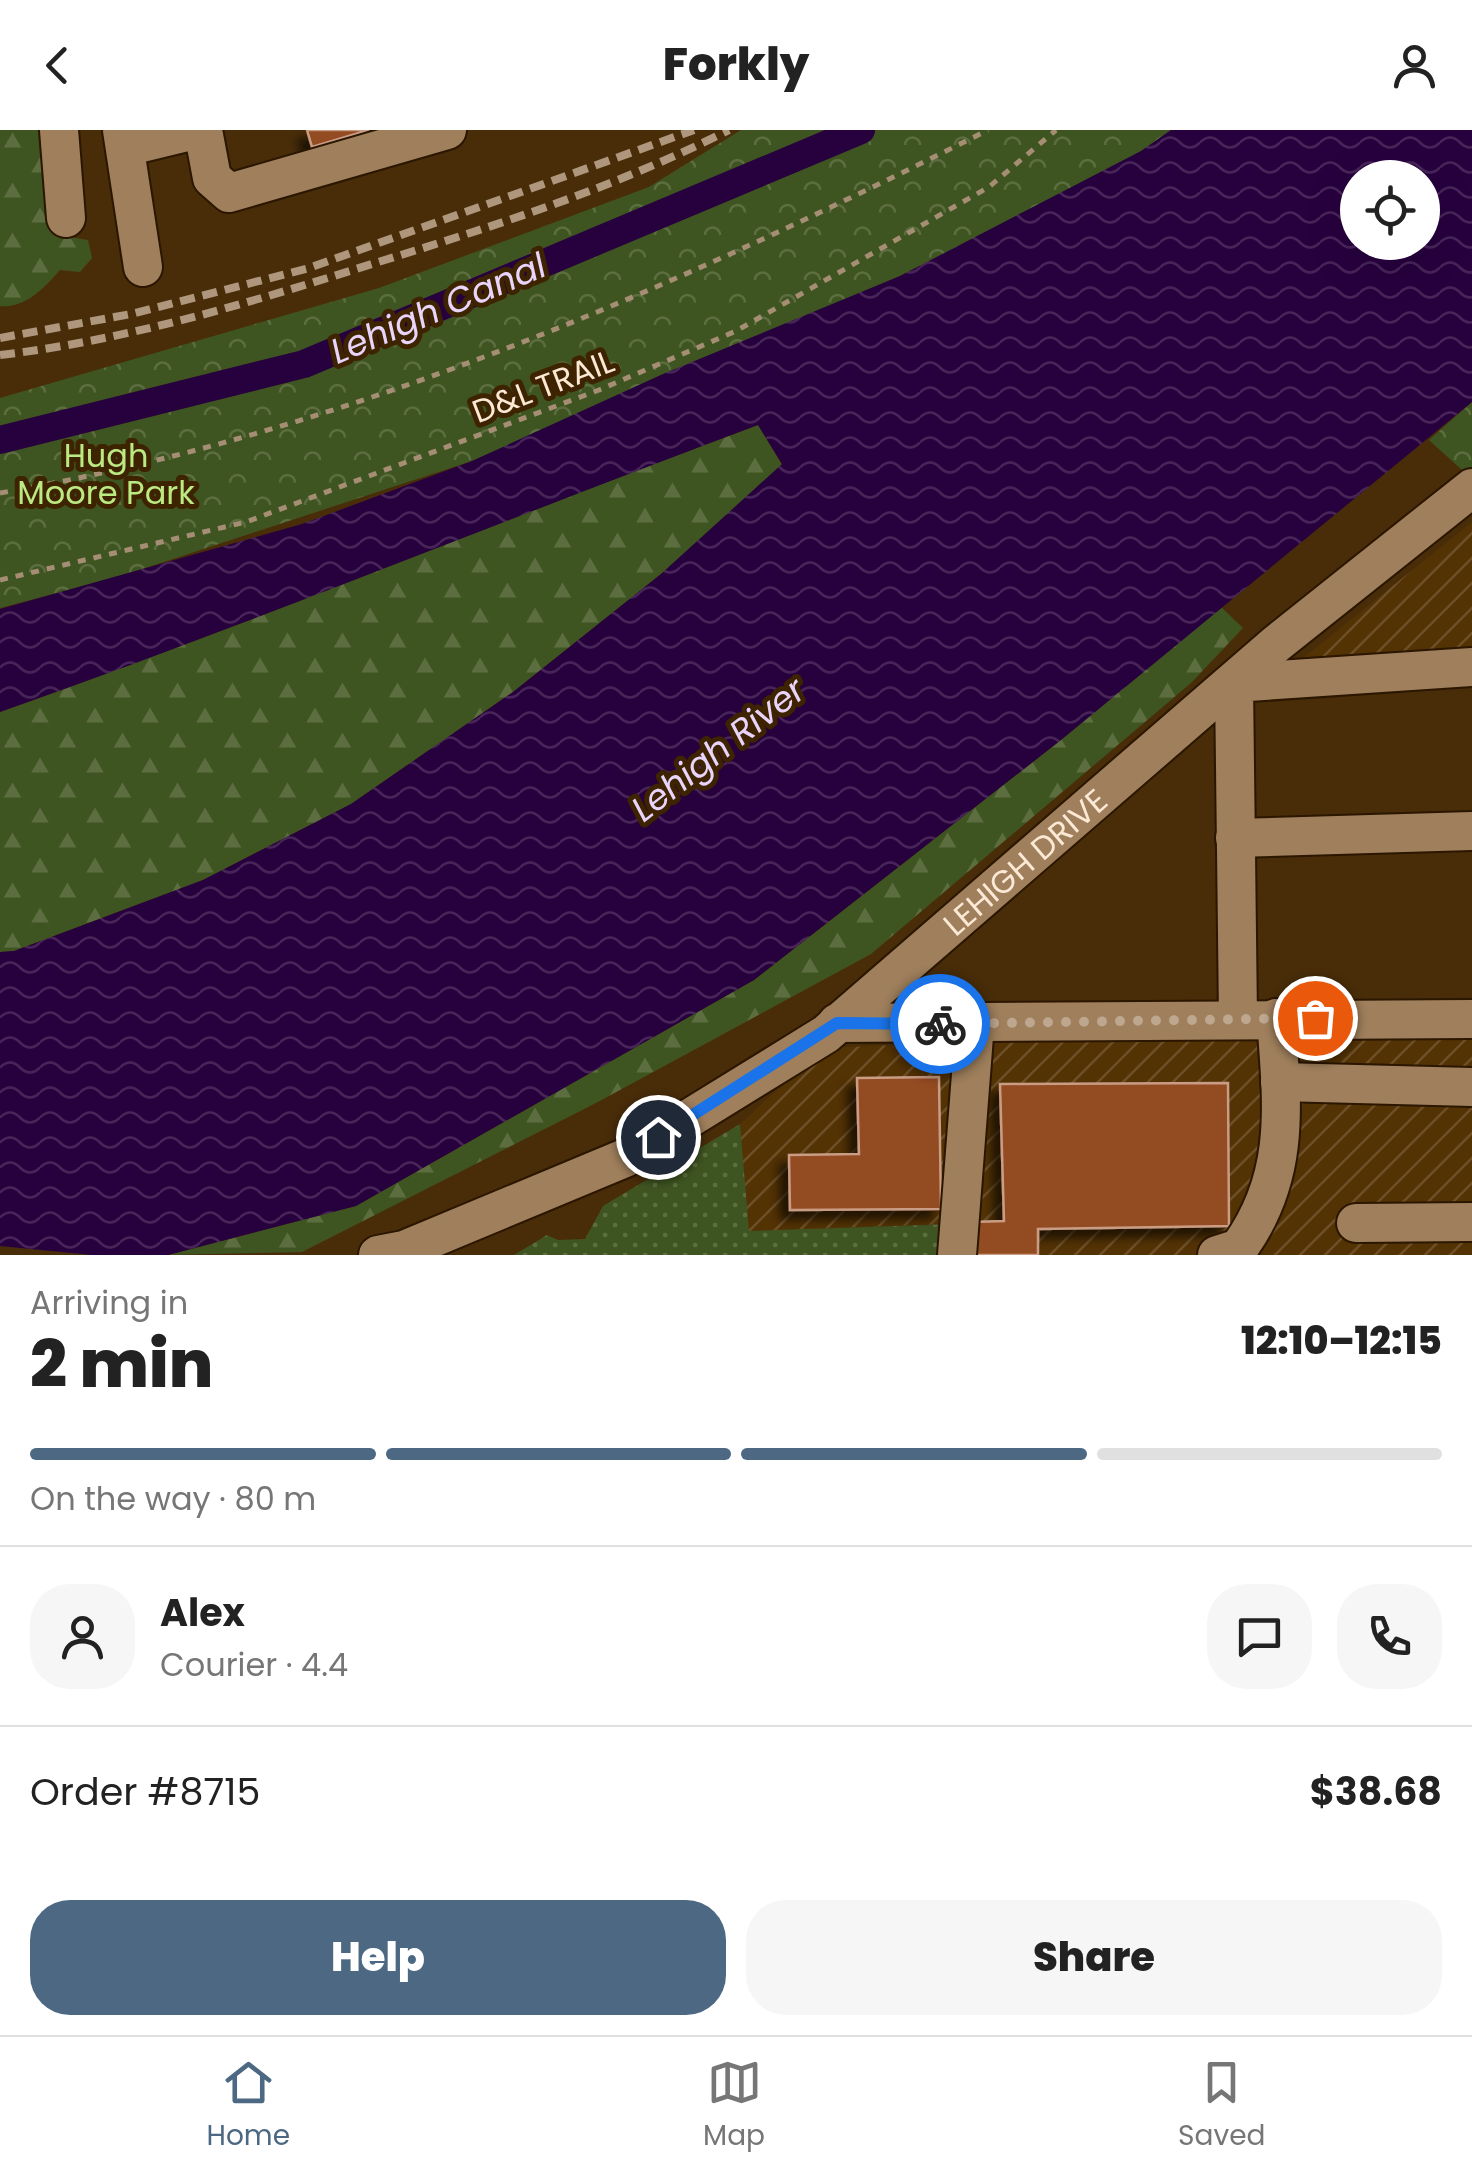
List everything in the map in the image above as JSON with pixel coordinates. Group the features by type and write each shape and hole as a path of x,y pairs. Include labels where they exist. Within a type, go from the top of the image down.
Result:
{"street":[{"path":"59,130 66,218"},
{"path":"143,268 124,138 199,130 212,178 229,193 447,130"},
{"name":"LEHIGH DRIVE","path":"378,1255 404,1250 624,1158 837,1023 1234,683 1472,488"},
{"path":"1238,1018 1234,683 1472,667"},
{"path":"1235,838 1472,831"},
{"path":"1217,1255 1239,1248 1272,1192 1282,1110 1276,1018"},
{"path":"837,1023 1472,1019"},
{"path":"957,1255 976,1023"},
{"path":"1280,1082 1472,1087"},
{"path":"1356,1223 1472,1222"}],"path":[{"path":"0,493 86,478 344,408 573,325 784,230 988,130"},
{"name":"D&L TRAIL","path":"0,580 246,522 599,390 736,330 990,188 1056,130"}],"shaded area":[{"path":"1472,522 1472,674 1286,672"},
{"path":"1472,1021 1472,1255 944,1255 951,1224 748,1231 740,1124 823,1048"}],"green space":[{"path":"0,130 41,130 44,201 57,235 88,240 92,258 80,272 60,270 34,295 9,306 0,306"},
{"name":"Hugh Moore Park","path":"741,130 1171,130 1132,158 900,276 472,461 118,577 0,608 0,398 379,288 649,187"},
{"path":"1472,402 1472,479 1429,440"},
{"path":"758,425 782,465 661,574 513,692 351,804 203,880 14,951 0,952 0,712"},
{"path":"1221,607 1243,628 1191,683 871,954 596,1103 302,1252 168,1255 356,1206 754,980 1061,740"},
{"path":"740,1124 749,1231 952,1224 944,1255 514,1255 547,1235 558,1240 585,1239 603,1206"}],"water":[{"name":"Lehigh River","path":"1171,130 1472,130 1472,402 1061,740 754,980 356,1206 168,1255 92,1255 0,1246 0,952 14,951 203,880 351,804 513,692 661,574 782,464 758,425 0,712 0,609 302,524 472,461 663,374 900,276 1141,151"}],"building":[{"path":"307,130 369,130 312,147"},
{"path":"939,1077 941,1209 790,1210 789,1155 859,1154 857,1078"},
{"path":"1228,1083 1229,1226 1038,1229 1038,1255 972,1255 971,1222 1004,1221 1000,1084"}],"waterway":[{"name":"Lehigh Canal","path":"0,440 304,364 861,130"}],"railway":[{"path":"0,338 131,314 309,268 694,130"},
{"path":"0,355 143,330 329,278 555,204 643,170 729,130"}],"way so far":[{"path":"940,1024 1315,1018"}],"route":[{"path":"658,1137 826,1034 837,1023 940,1024"}]}
